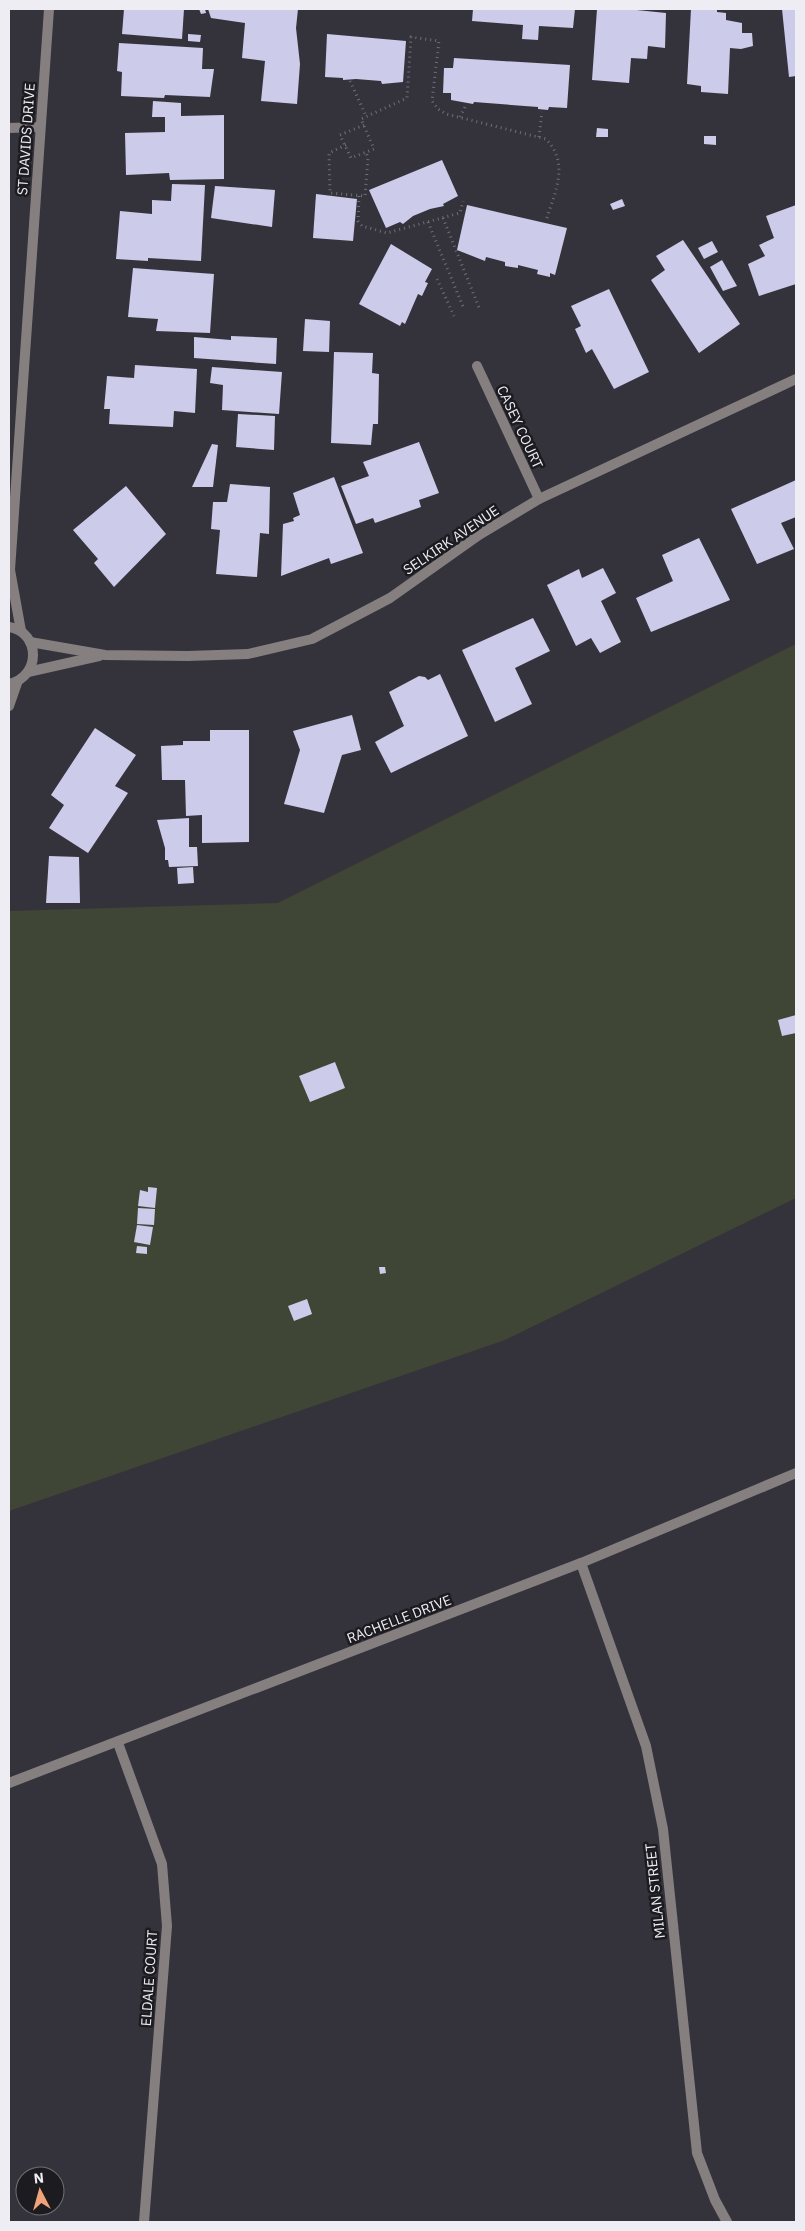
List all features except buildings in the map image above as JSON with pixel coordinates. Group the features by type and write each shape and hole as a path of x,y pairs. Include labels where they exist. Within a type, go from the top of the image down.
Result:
{"street":[{"name":"ST DAVIDS DRIVE","path":"21,631 9,572 49,9"},
{"path":"9,128 40,127"},
{"name":"CASEY COURT","path":"477,366 539,499"},
{"name":"SELKIRK AVENUE","path":"30,642 105,654 188,656 248,654 312,639 390,598 479,535 539,499 796,379"},
{"path":"9,627 21,631 30,642 34,658 28,672 13,684 9,706"},
{"name":"SELKIRK AVENUE","path":"28,672 105,654"},
{"name":"RACHELLE DRIVE","path":"9,1783 118,1743 581,1563 796,1473"},
{"name":"MILAN STREET","path":"581,1563 646,1746 663,1829 696,2153 715,2200 727,2222"},
{"name":"ELDALE COURT","path":"118,1743 162,1864 168,1926 144,2222"}],"path":[{"path":"364,125 340,135 351,158 374,149 364,125 361,119 407,98 411,37 439,41 432,101 438,109 446,114 546,138 554,147 559,157 560,168 546,221"},
{"path":"350,81 366,116"},
{"path":"460,117 466,105"},
{"path":"540,137 542,112"},
{"path":"346,145 329,153 330,193 365,196 368,158 366,152"},
{"path":"360,196 358,221 362,226 387,234 460,213 463,201"},
{"path":"443,218 480,310"},
{"path":"428,222 464,309"},
{"path":"437,279 454,316"}],"green space":[{"path":"796,644 796,1198 505,1340 9,1511 9,911 278,903"}]}
